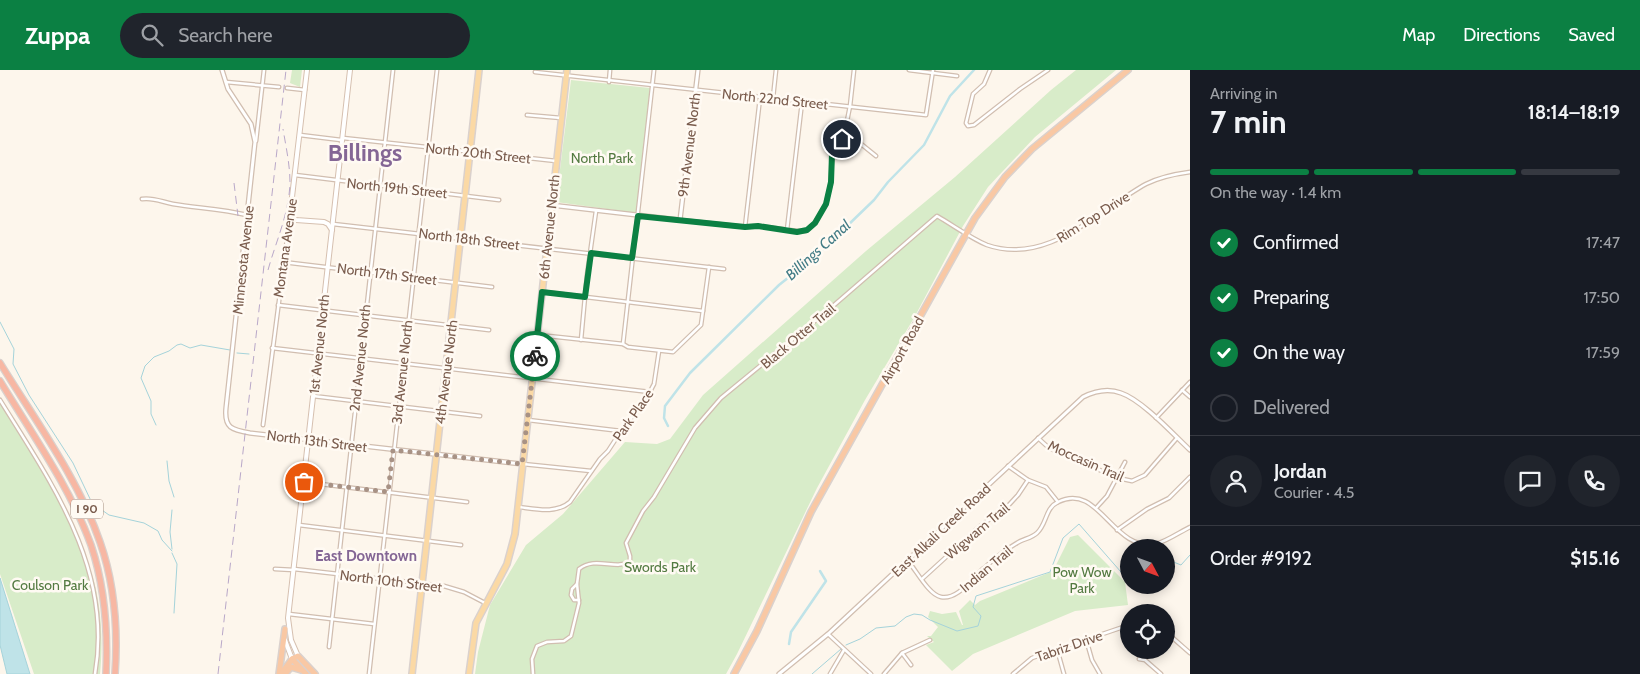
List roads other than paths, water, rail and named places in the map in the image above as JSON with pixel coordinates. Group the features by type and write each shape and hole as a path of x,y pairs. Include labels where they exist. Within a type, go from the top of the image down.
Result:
{"highway":[{"name":"Airport Road","path":"734,674 757,631 811,512 966,234 992,192 1022,159 1050,133 1128,70"},
{"name":"I 90","path":"0,363 69,477 86,508 100,543 115,612 116,674"},
{"name":"I 90","path":"0,381 77,511 91,546 100,579 105,613 106,674"},
{"path":"280,674 285,629"},
{"path":"280,674 295,658 315,674"},
{"name":"1st Avenue North","path":"295,658 303,672"},
{"path":"285,674 290,667 303,672"}],"main road":[{"name":"Montana Avenue","path":"290,214 307,70"},
{"name":"1st Avenue North","path":"295,658 286,642 285,629 289,616 350,70"},
{"name":"4th Avenue North","path":"412,674 479,70"},
{"name":"6th Avenue North","path":"469,674 474,632 486,603 504,572 510,556 518,506 567,70"},
{"path":"290,214 296,220 324,222 329,221 334,215"},
{"path":"324,222 332,230"},
{"name":"1st Avenue North","path":"289,616 295,658"}],"street":[{"path":"222,70 225,82 251,124 255,142"},
{"name":"Minnesota Avenue","path":"250,433 231,428 226,421 225,414 264,70"},
{"name":"2nd Avenue North","path":"329,646 361,359 364,315 393,70"},
{"name":"3rd Avenue North","path":"368,674 437,70"},
{"path":"609,82 610,70"},
{"path":"623,344 654,70"},
{"name":"9th Avenue North","path":"680,220 698,70"},
{"path":"773,98 776,70"},
{"path":"551,205 745,227 758,226 806,231 815,223 826,204 831,182 832,154 845,131 854,70"},
{"path":"909,70 932,71 958,76"},
{"path":"950,75 951,70"},
{"path":"990,70 984,84 972,94 966,123 968,126 974,125 1048,70"},
{"name":"North 22nd Street","path":"535,72 609,82 850,106 926,116 932,71"},
{"path":"225,82 279,87"},
{"path":"287,88 305,90"},
{"path":"745,227 760,98"},
{"path":"787,230 802,102"},
{"path":"528,116 562,118"},
{"path":"845,131 876,156"},
{"name":"North 20th Street","path":"300,135 556,161"},
{"name":"Rim Top Drive","path":"966,234 987,245 1017,250 1031,249 1048,244 1069,234 1146,184 1168,175 1190,172"},
{"name":"North 19th Street","path":"295,175 499,200"},
{"path":"142,199 229,210 248,215"},
{"path":"581,340 596,210"},
{"name":"Montana Avenue","path":"263,425 290,214"},
{"name":"Black Otter Trail","path":"577,584 579,569 584,566 602,563 620,565 630,562 631,559 626,543 643,511 695,428 721,398 834,306 937,216 966,234"},
{"path":"289,224 296,220"},
{"name":"North 18th Street","path":"333,224 724,268"},
{"name":"North 17th Street","path":"283,262 492,287"},
{"path":"537,335 623,344 673,352 701,325 709,267"},
{"path":"542,292 703,310"},
{"path":"278,306 489,330"},
{"path":"272,348 650,392"},
{"name":"Park Place","path":"518,506 546,510 563,508 570,502 600,459 638,412 650,392 657,374 659,351"},
{"path":"1190,382 1156,418 1190,450"},
{"name":"East Alkali Creek Road","path":"779,674 828,634 1083,397 1104,390 1120,392 1128,395 1156,418"},
{"path":"1182,390 1190,397"},
{"path":"313,396 480,416"},
{"path":"0,400 63,503 81,546 88,567 96,608 98,651 95,674"},
{"path":"528,420 621,432"},
{"name":"North 13th Street","path":"250,433 591,471"},
{"name":"Moccasin Trail","path":"1038,438 1049,448 1118,478 1132,481 1145,475 1177,438"},
{"path":"1096,508 1107,496 1125,462"},
{"path":"1008,466 1028,480 1046,487 1058,502 1073,498 1086,500 1127,539 1142,544 1157,544 1190,527"},
{"path":"1117,530 1147,509 1169,498 1190,477"},
{"name":"Wigwam Trail","path":"922,579 980,526 1006,508 1028,480"},
{"path":"304,482 467,502"},
{"name":"Indian Trail","path":"908,561 934,594 941,597 954,596 1002,552 1037,533 1046,513 1058,502"},
{"path":"299,525 461,545"},
{"name":"North 10th Street","path":"275,569 444,586 464,592 486,603"},
{"path":"533,674 532,659 536,646 547,642 564,641 571,636 574,618 578,610 577,584"},
{"path":"577,584 574,586 571,595 574,600 579,600"},
{"path":"289,616 374,624"},
{"name":"Tabriz Drive","path":"1013,674 1032,658 1120,628"},
{"path":"828,634 871,674"},
{"path":"1086,639 1092,660 1100,674"},
{"path":"884,674 902,653 930,640"},
{"path":"1175,640 1190,653"},
{"path":"1057,649 1064,674"},
{"path":"830,674 844,650"},
{"path":"902,653 911,665"},
{"path":"1139,659 1145,660 1161,674"}],"water":[{"path":"0,578 30,674 7,674 0,645"}],"waterway":[{"name":"Billings Canal","path":"668,426 664,418 665,406 690,373 779,285 818,254 874,200 888,182 924,145 950,96 974,70"},
{"path":"0,322 14,349 13,364 29,395 73,463 92,503 109,515 144,523 158,531 162,540 172,551"},
{"path":"156,425 151,414 151,401 141,378 145,366 154,357 181,344 190,348 201,345 230,350"},
{"path":"237,353 249,354"},
{"path":"167,461 169,481 174,497"},
{"path":"172,510 170,532 172,549"},
{"path":"846,645 860,639 876,628 895,626 906,617 914,614 922,615 957,631 978,626 981,616 973,607 976,596 1050,572 1063,538 1079,524 1120,571"},
{"path":"172,553 177,564 174,613"},
{"path":"1175,563 1181,565 1190,555"},
{"name":"Billings Canal","path":"789,644 791,632 826,581 820,571"},
{"path":"812,674 841,649"}],"railway":[{"path":"218,674 286,70"},
{"path":"268,270 285,217 289,194 288,156 283,129"},
{"path":"234,183 238,216"}],"district":[{"name":"Billings","path":"365,153"},
{"name":"East Downtown","path":"366,556"}],"park label":[{"name":"North Park","path":"602,158"},
{"name":"Swords Park","path":"660,567"},
{"name":"Pow Wow Park","path":"1082,580"},
{"name":"Coulson Park","path":"50,585"}]}
